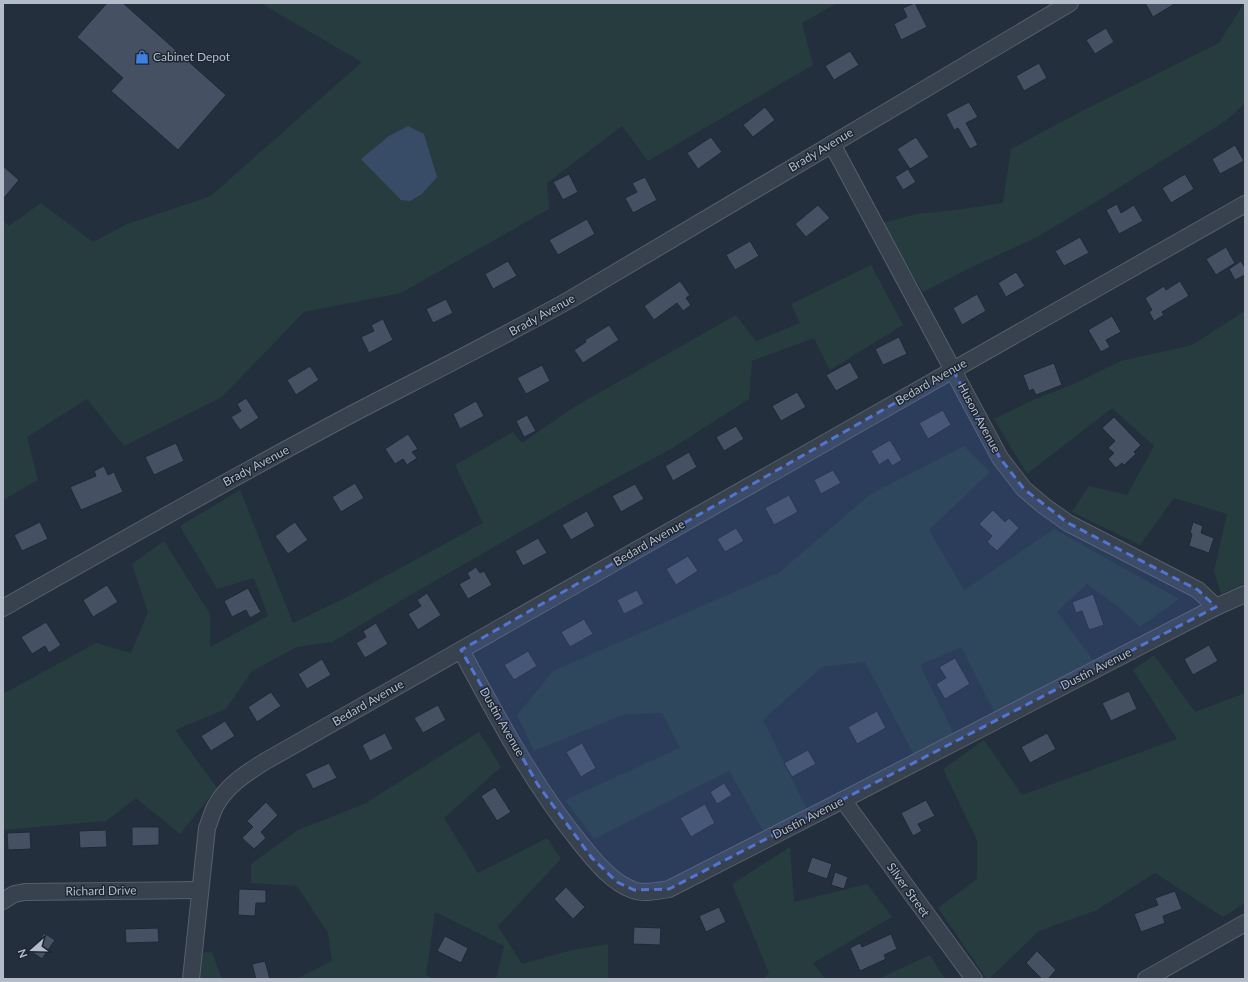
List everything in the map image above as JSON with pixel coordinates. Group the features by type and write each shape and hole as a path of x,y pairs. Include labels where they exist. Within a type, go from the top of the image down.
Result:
{"street":[{"name":"Brady Avenue","path":"3,608 188,503 352,414 519,328 1070,3"},
{"name":"Huson Avenue","path":"832,144 1000,458 1029,493 1068,523 1198,590 1216,607"},
{"name":"Bedard Avenue","path":"192,979 207,828 216,806 230,786 246,774 264,762 1245,204"},
{"name":"Dustin Avenue","path":"461,650 498,719 538,785 565,825 592,858 617,882 634,890 655,892 669,889 1216,607 1245,594"},
{"name":"Silver Street","path":"843,800 974,979"},
{"name":"Richard Drive","path":"3,901 14,894 25,892 200,890"},
{"path":"1146,979 1245,923"}],"highlighted area":[{"path":"953,370 1000,458 1024,489 1068,523 1198,590 1216,607 669,889 634,890 617,882 592,858 538,785 461,650"}],"green space":[{"path":"260,3 837,3 802,23 813,65 648,161 622,126 547,183 549,209 401,293 304,312 222,397 124,446 87,399 27,437 38,480 3,500 3,221 9,226 41,203 93,242 127,224 211,196 362,62"},
{"path":"1244,3 1245,103 1227,120 1096,202 1035,238 970,268 923,292 882,223 917,214 1003,203 1011,149 1084,110 1219,43"},
{"path":"871,265 903,325 830,370 814,338 752,361 749,399 671,449 592,491 332,642 297,647 252,671 226,709 175,730 217,788 180,834 136,798 106,821 3,830 3,694 96,643 131,653 148,612 132,564 164,541 210,614 210,647 268,616 254,578 217,589 180,526 240,490 293,623 345,598 483,523 455,465 513,432 522,443 574,407 736,315 756,341 800,323 791,304"},
{"path":"1245,311 1245,583 1221,594 1214,571 1227,514 1174,498 1140,545 1072,512 1089,486 1127,495 1154,446 1112,408 1027,474 994,419 1033,400 1076,383 1121,361 1192,345"},
{"path":"964,446 990,472 929,530 964,590 1054,529 1179,599 1140,627 1121,609 1087,584 1057,612 1093,660 995,713 961,647 920,665 954,734 914,755 865,662 822,667 763,720 807,809 763,831 729,771 594,839 565,800 680,748 662,713 625,714 534,751 517,715 553,671 780,572 869,495"},
{"path":"1154,655 1195,712 1245,693 1245,903 1223,917 1155,873 1097,910 1039,931 989,979 987,979 938,908 977,879 977,840 943,769 984,740 1022,795 1177,739 1133,670"},
{"path":"479,732 501,767 444,818 478,873 547,838 561,859 498,926 522,964 572,950 608,944 608,979 496,979 504,946 435,912 426,975 434,979 296,979 332,961 328,933 297,886 251,883 251,864 298,830 364,804"},
{"path":"790,847 794,902 867,884 892,917 813,963 825,979 763,979 769,973 732,884"},
{"path":"212,952 222,979 198,979 199,953"},
{"path":"930,955 945,979 878,979"}],"water":[{"path":"408,126 424,134 437,177 422,194 410,201 401,200 361,159 389,136"}],"building":[{"name":"Cabinet Depot","path":"107,3 123,3 226,95 178,150 111,91 123,78 77,37"},
{"path":"915,3 927,27 901,40 894,24 907,17 903,8"},
{"path":"1145,3 1176,3 1153,17"},
{"path":"1106,28 1114,42 1095,54 1086,40"},
{"path":"850,51 859,65 834,80 825,66"},
{"path":"1039,63 1047,78 1024,91 1016,76"},
{"path":"969,102 978,117 966,123 978,145 970,149 958,128 954,130 946,114"},
{"path":"765,107 775,120 753,137 743,125"},
{"path":"711,137 722,152 698,169 687,153"},
{"path":"916,137 929,157 910,169 897,149"},
{"path":"1235,145 1244,161 1220,174 1212,159"},
{"path":"3,166 19,180 3,199"},
{"path":"908,169 916,182 903,190 895,177"},
{"path":"569,174 578,192 563,200 553,182"},
{"path":"1185,174 1194,189 1171,203 1162,188"},
{"path":"645,177 657,200 633,213 625,198 637,192 632,183"},
{"path":"1117,204 1121,213 1134,205 1143,221 1119,234 1106,210"},
{"path":"818,205 830,218 806,237 795,224"},
{"path":"587,219 595,234 558,255 549,240"},
{"path":"1080,237 1089,253 1064,266 1055,251"},
{"path":"750,241 759,256 735,270 726,255"},
{"path":"1226,247 1235,263 1216,275 1206,259"},
{"path":"508,261 517,276 493,289 485,274"},
{"path":"1241,261 1245,268 1245,275 1235,280 1229,269"},
{"path":"1016,272 1025,286 1006,297 998,283"},
{"path":"680,281 690,295 686,298 691,305 683,311 677,303 654,320 644,306"},
{"path":"1180,281 1189,296 1162,312 1164,315 1154,321 1149,312 1152,310 1145,298 1164,286 1166,290"},
{"path":"977,294 986,311 962,325 953,308"},
{"path":"446,299 453,313 433,323 426,309"},
{"path":"1112,316 1121,332 1106,340 1110,347 1101,352 1088,330"},
{"path":"383,319 393,340 369,353 361,337 374,331 371,325"},
{"path":"609,325 619,340 583,363 574,350 586,342 585,340"},
{"path":"899,337 907,354 883,365 875,349"},
{"path":"850,362 859,378 836,391 826,375"},
{"path":"1054,363 1062,385 1036,395 1033,389 1029,391 1023,375"},
{"path":"542,365 550,381 526,394 517,378"},
{"path":"310,366 319,380 296,395 287,380"},
{"path":"797,392 806,407 781,421 772,406"},
{"path":"246,398 259,418 240,430 231,417 241,411 237,404"},
{"path":"476,401 484,416 460,429 453,414"},
{"path":"943,410 951,425 928,439 919,423"},
{"path":"527,415 536,431 524,437 516,421"},
{"path":"1114,417 1141,445 1134,452 1136,454 1124,465 1122,463 1116,468 1108,459 1114,453 1108,448 1115,441 1102,428"},
{"path":"736,426 744,439 724,451 716,437"},
{"path":"408,434 418,449 412,452 417,458 407,465 403,459 395,464 385,449"},
{"path":"890,440 902,460 892,466 888,459 879,465 871,451"},
{"path":"176,443 184,461 154,475 145,457"},
{"path":"689,452 697,467 673,481 665,466"},
{"path":"104,466 108,475 114,472 123,492 81,510 70,487 96,476 94,471"},
{"path":"833,470 841,483 821,494 814,480"},
{"path":"355,483 364,498 341,512 332,497"},
{"path":"635,484 644,499 621,512 612,496"},
{"path":"789,495 798,512 774,525 765,508"},
{"path":"993,510 1005,522 1009,518 1019,528 997,551 987,542 992,536 979,524"},
{"path":"587,511 595,526 571,540 562,525"},
{"path":"40,522 48,539 22,551 14,535"},
{"path":"295,522 308,540 288,554 275,536"},
{"path":"1193,522 1203,526 1201,533 1214,538 1209,553 1189,546"},
{"path":"736,528 744,541 725,552 717,539"},
{"path":"538,538 547,553 523,566 515,551"},
{"path":"688,556 698,571 676,585 666,569"},
{"path":"476,567 480,573 484,571 492,585 468,599 459,584 470,578 467,573"},
{"path":"107,585 118,602 93,617 83,600"},
{"path":"248,588 261,612 250,618 246,610 232,617 224,601"},
{"path":"637,590 644,604 624,614 617,600"},
{"path":"427,593 441,615 418,630 408,614 421,606 417,600"},
{"path":"1093,594 1104,625 1089,630 1082,611 1076,613 1072,602"},
{"path":"584,619 593,634 570,647 561,632"},
{"path":"46,622 61,645 49,653 45,646 32,654 21,637"},
{"path":"376,623 388,644 365,658 356,643 366,637 363,631"},
{"path":"1209,645 1218,661 1193,675 1184,659"},
{"path":"528,651 537,666 514,680 504,665"},
{"path":"955,658 970,684 945,699 936,684 946,678 939,667"},
{"path":"322,659 331,675 307,689 298,674"},
{"path":"1129,691 1137,709 1111,721 1102,703"},
{"path":"271,692 281,706 257,722 248,707"},
{"path":"438,705 446,720 423,733 414,718"},
{"path":"877,711 886,728 857,744 848,727"},
{"path":"225,721 235,736 211,751 201,736"},
{"path":"385,733 393,749 370,761 362,745"},
{"path":"1047,733 1056,749 1030,763 1021,747"},
{"path":"582,743 596,768 581,777 566,752"},
{"path":"808,750 816,764 792,777 784,763"},
{"path":"329,763 337,778 313,789 305,774"},
{"path":"724,783 732,795 717,804 710,792"},
{"path":"495,787 511,812 497,821 481,796"},
{"path":"926,800 935,816 918,824 922,831 913,836 901,813"},
{"path":"266,802 278,815 261,832 266,838 254,849 242,838 253,827 247,821"},
{"path":"705,804 715,823 691,837 680,818"},
{"path":"132,827 159,827 159,845 132,846"},
{"path":"106,830 107,847 80,848 79,831"},
{"path":"30,832 31,849 8,850 7,833"},
{"path":"812,857 832,864 827,879 807,872"},
{"path":"835,872 848,877 844,889 831,885"},
{"path":"566,887 585,907 573,919 554,899"},
{"path":"239,889 266,890 266,903 256,903 255,916 238,915"},
{"path":"1175,891 1182,909 1163,916 1165,923 1141,932 1134,914 1158,905 1155,898"},
{"path":"719,907 726,922 706,932 699,916"},
{"path":"634,927 661,928 660,945 633,944"},
{"path":"158,928 159,942 126,943 125,929"},
{"path":"44,933 55,940 42,959 32,952"},
{"path":"891,934 897,949 884,955 886,959 860,971 850,948 860,943 862,947"},
{"path":"445,936 468,948 461,963 437,951"},
{"path":"1037,951 1056,970 1048,979 1042,979 1026,963"},
{"path":"265,961 270,979 256,979 252,964"}],"place":[{"name":"Cabinet Depot","path":"142,57"}]}
